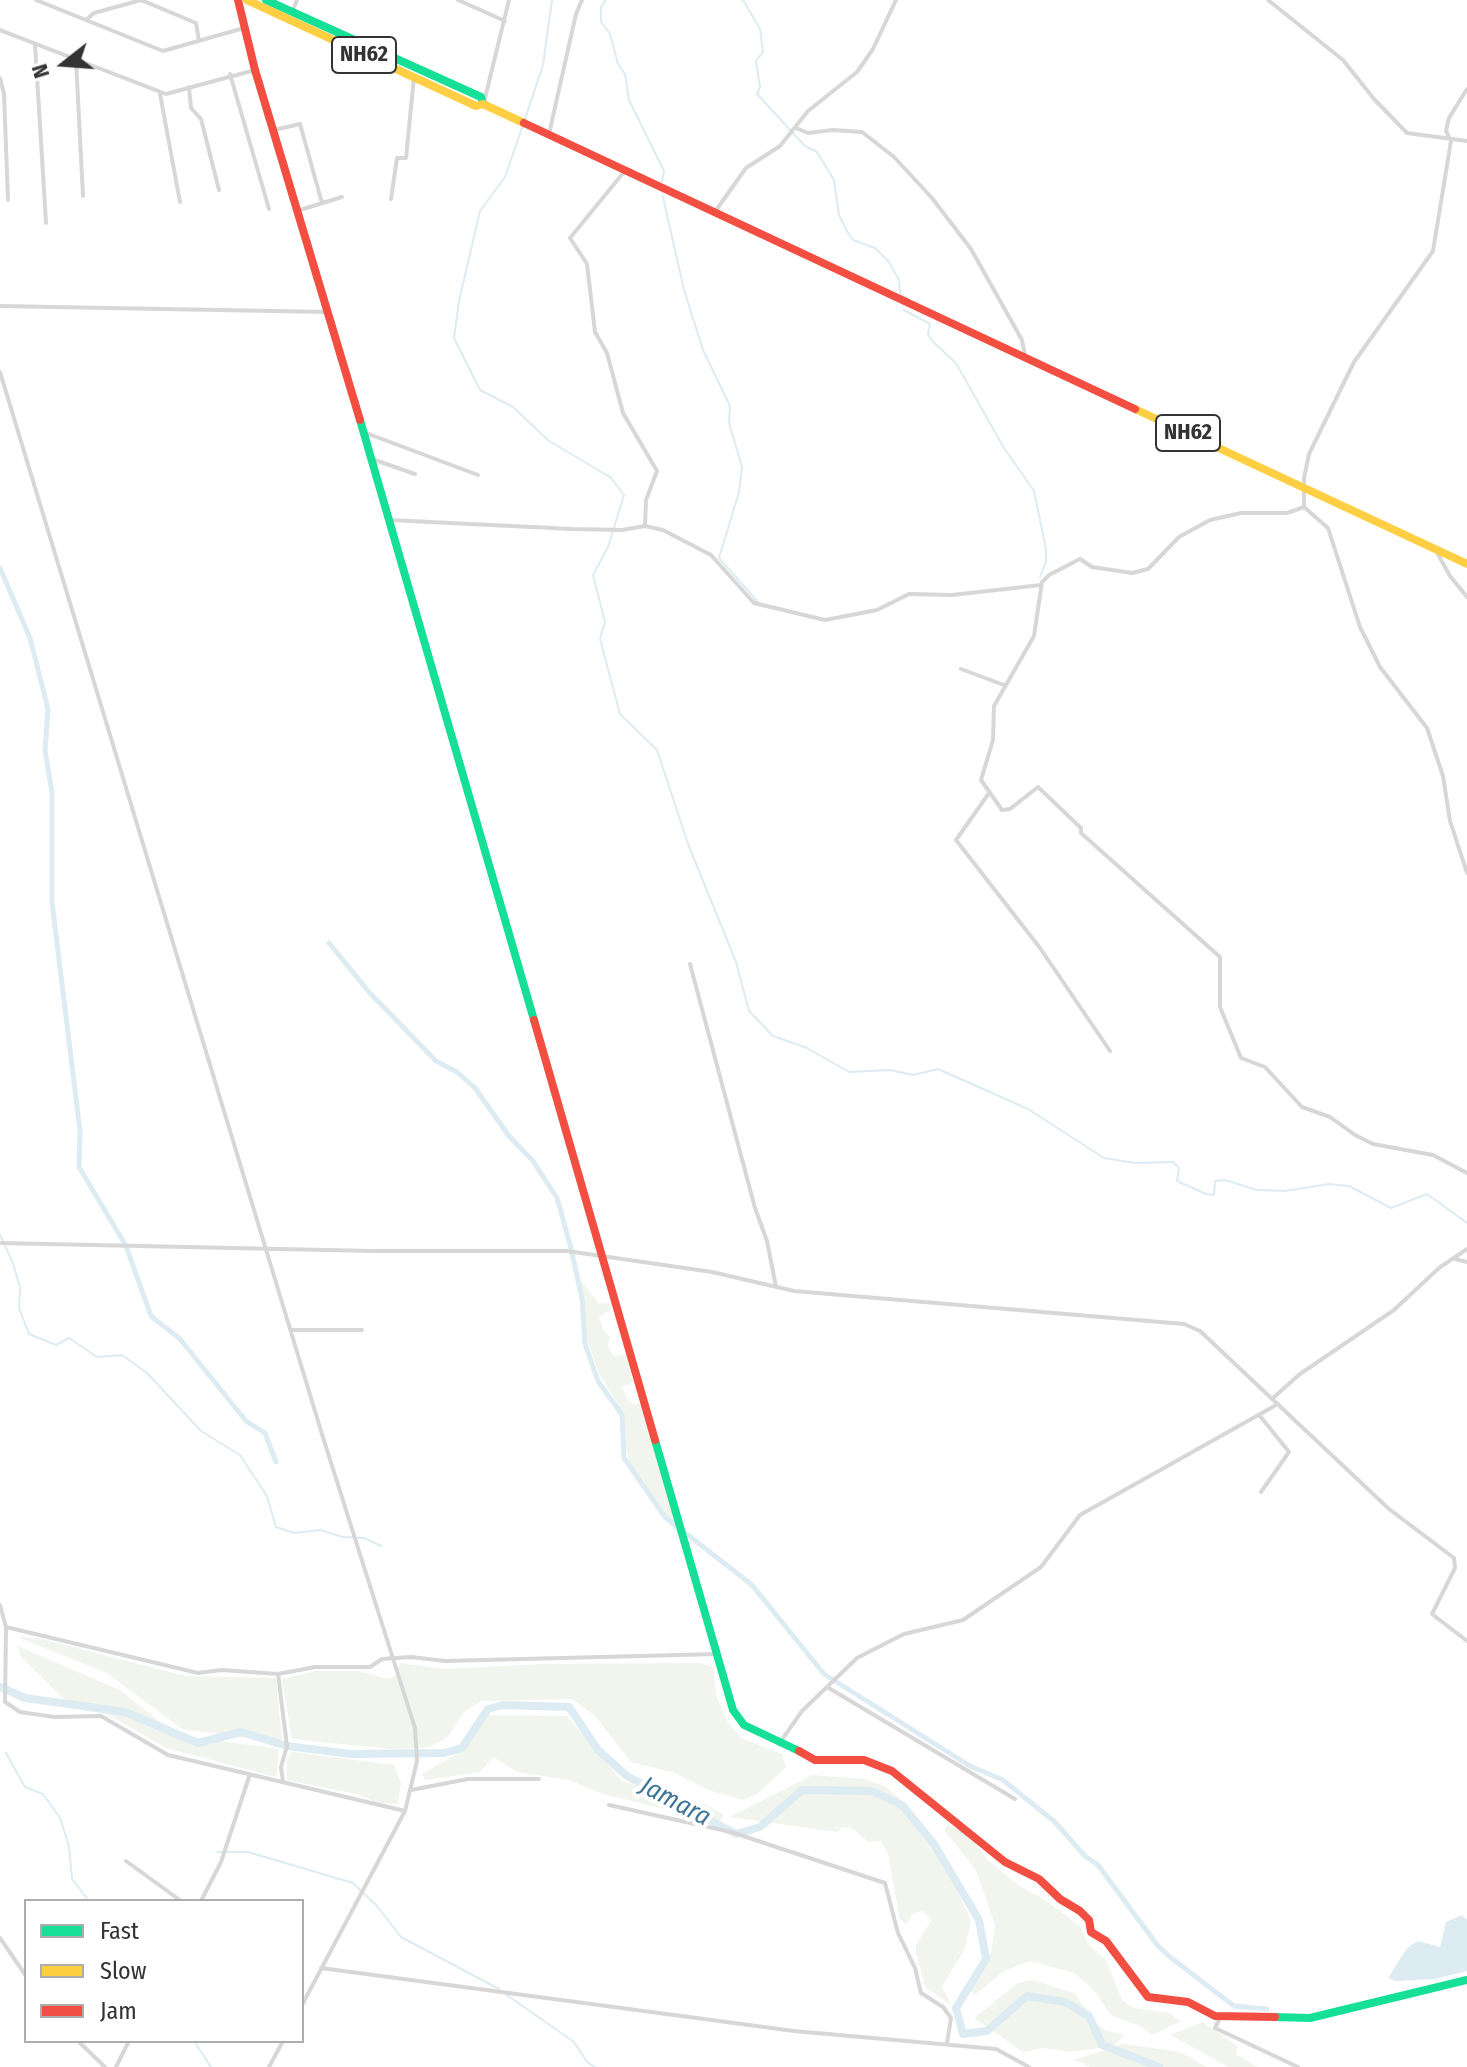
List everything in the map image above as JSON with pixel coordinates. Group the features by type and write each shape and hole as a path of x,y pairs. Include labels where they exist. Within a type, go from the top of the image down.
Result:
{"street":[{"path":"36,0 163,51 244,28"},
{"path":"86,20 94,13 141,0 196,23 199,41"},
{"path":"238,0 255,70 300,210 733,1710 744,1725 815,1760 864,1760 892,1771 1005,1862 1039,1879 1060,1899 1080,1911 1089,1920 1091,1932 1106,1941 1148,1997 1188,2002 1221,2016 1323,2016 1400,1994 1467,1980"},
{"name":"NH62","path":"247,0 476,106 483,104 1467,564"},
{"name":"NH62","path":"266,0 481,97 483,104"},
{"path":"292,12 297,0"},
{"path":"458,0 505,21"},
{"path":"483,104 509,0"},
{"path":"549,137 576,14 582,0"},
{"path":"714,213 741,173 780,146 808,111 857,72 873,49 896,0"},
{"path":"1268,0 1343,60 1374,99 1407,133 1467,141"},
{"path":"0,30 159,93 255,70"},
{"path":"35,44 46,223"},
{"path":"76,60 83,196"},
{"path":"230,74 269,209"},
{"path":"391,199 397,158 406,158 414,77"},
{"path":"0,78 4,94 8,200"},
{"path":"189,87 191,108 201,119 219,190"},
{"path":"1304,507 1309,454 1354,362 1433,251 1451,141 1446,131 1449,118 1467,89"},
{"path":"159,93 180,202"},
{"path":"274,130 300,124 322,203"},
{"path":"794,130 808,133 833,130 862,132 894,157 932,198 971,249 1022,340 1027,359"},
{"path":"624,172 570,238 587,264 595,332 607,353 623,413 657,471 646,500 645,526"},
{"path":"300,210 342,197"},
{"path":"0,306 328,312"},
{"path":"0,372 290,1330 415,1728 417,1761 405,1811 304,2001"},
{"path":"363,432 478,475"},
{"path":"372,459 415,474"},
{"path":"1304,507 1287,513 1241,513 1210,520 1179,537 1148,569 1108,571 1080,559 1049,575 1041,585 1034,636 994,706 993,740 981,780 1002,810 1010,809 1038,787 1081,828 1081,833 1220,957 1220,1007 1241,1058 1265,1067 1302,1107 1330,1117 1355,1135 1373,1144 1433,1155 1467,1173"},
{"path":"1304,507 1328,528 1360,627 1380,667 1427,728 1443,776 1450,821 1467,873"},
{"path":"390,520 572,529 622,530 645,526 685,539 711,555 754,603 825,620 877,610 909,594 952,595 1041,585"},
{"path":"1435,548 1450,576 1467,597"},
{"path":"961,669 1004,685"},
{"path":"989,793 956,840 1040,948 1110,1051"},
{"path":"690,964 767,1241 776,1287"},
{"path":"0,1243 567,1251 712,1272 776,1287 1184,1324 1200,1331 1389,1509 1454,1558 1455,1568 1432,1614 1467,1641"},
{"path":"1273,1398 1300,1374 1402,1304 1449,1260 1467,1249"},
{"path":"1449,1260 1460,1258 1467,1262"},
{"path":"290,1330 362,1330"},
{"path":"781,1741 796,1717 852,1662 904,1634 963,1620 1041,1567 1080,1515 1279,1403"},
{"path":"1260,1416 1289,1452 1261,1492"},
{"path":"0,1605 6,1627 5,1702 20,1712 54,1717 101,1716 168,1755 405,1811"},
{"path":"6,1627 198,1673 222,1670 278,1674 315,1667 370,1667 391,1659 433,1657 445,1661 717,1654"},
{"path":"278,1674 287,1746 281,1767 283,1782"},
{"path":"827,1687 1015,1799"},
{"path":"202,1899 221,1862 250,1774"},
{"path":"411,1790 468,1779 539,1779"},
{"path":"609,1805 731,1832 885,1883 898,1933 915,1968 921,1993 943,2007 951,2018 947,2043"},
{"path":"126,1861 178,1899"},
{"path":"0,1938 24,1973"},
{"path":"321,1968 794,2031 996,2049 1029,2067"},
{"path":"1221,2016 1215,2028 1298,2067"},
{"path":"80,2043 105,2067"},
{"path":"116,2067 128,2043"},
{"path":"269,2067 282,2043"}],"shaded area":[{"path":"580,1279 599,1304 610,1303 611,1309 599,1317 610,1337 608,1346 614,1356 626,1354 633,1383 622,1386 627,1399 633,1404 642,1403 679,1536 656,1507 629,1461 617,1403 599,1373 588,1343"},
{"path":"17,1637 38,1638 186,1676 276,1678 282,1742 182,1729 107,1673"},
{"path":"17,1646 120,1690 177,1735 279,1749 276,1777 166,1748 110,1716 64,1699 21,1657"},
{"path":"400,1663 443,1669 546,1664 700,1663 713,1667 716,1695 727,1721 741,1738 782,1754 786,1767 756,1795 743,1800 708,1790 675,1773 631,1762 596,1717 572,1699 481,1701 463,1713 447,1738 429,1747 400,1750 292,1739 282,1679 315,1671 360,1671 388,1679 395,1676"},
{"path":"484,1715 567,1716 621,1780 664,1796 707,1805 724,1815 718,1822 603,1794 569,1780 517,1772 493,1757 480,1772 425,1780 422,1774 458,1753"},
{"path":"292,1752 394,1765 401,1783 398,1804 378,1803 357,1794 287,1780 287,1757"},
{"path":"812,1775 864,1779 885,1786 907,1805 940,1854 971,1920 965,1949 942,1986 951,2005 925,1987 916,1944 932,1920 922,1911 914,1913 906,1924 900,1920 888,1854 881,1841 868,1842 852,1828 843,1827 837,1832 730,1817"},
{"path":"948,1825 968,1834 987,1859 1018,1885 1044,1899 1080,1926 1089,1946 1106,1960 1122,2000 1134,2008 1169,2013 1181,2021 1152,2035 1140,2026 1112,2016 1092,1988 1074,1973 1030,1961 1004,1971 975,1995 970,1991 977,1970 991,1952 995,1925 976,1870 944,1830"},
{"path":"1462,1915 1467,1920 1467,1971 1435,1979 1396,1981 1388,1978 1407,1948 1418,1941 1440,1947 1446,1922"},
{"path":"1032,1980 1074,1993 1104,2030 1125,2035 1113,2046 1071,2052 1043,2048 1023,2052 974,2018 1018,1983"},
{"path":"1203,2022 1237,2046 1236,2054 1257,2067 1229,2067 1170,2035"},
{"path":"1123,2044 1180,2052 1207,2067 1091,2067 1074,2060"}],"waterway":[{"path":"525,119 543,65 552,0"},
{"path":"606,0 601,7 601,22 610,34 618,64 625,74 629,100 664,171 662,181"},
{"path":"743,0 760,29 763,52 756,61 760,87 757,94 805,146 817,152 834,180 839,215 847,231 853,240 875,248 889,262 899,280 900,294 909,299"},
{"path":"523,125 505,177 480,211 459,301 454,338 480,390 513,407 549,441 610,477 624,495 608,547 593,575 605,622 600,639 620,714 657,750 688,844 736,962 749,1011 773,1036 807,1048 849,1072 890,1070 913,1075 938,1069 1028,1109 1104,1158 1135,1163 1173,1162 1179,1168 1177,1181 1206,1194 1214,1195 1215,1181 1225,1180 1257,1190 1285,1191 1329,1184 1349,1186 1391,1208 1427,1194 1467,1223"},
{"path":"663,197 684,290 703,350 730,406 729,423 742,467 739,492 719,558 758,602"},
{"path":"904,310 930,324 928,334 932,341 956,363 1004,448 1034,491 1046,549 1046,562 1040,577"},
{"path":"0,568 30,638 48,709 45,751 52,792 52,902 80,1131 79,1167 126,1246 151,1316 180,1339 246,1421 265,1433 276,1462"},
{"path":"329,943 369,992 436,1061 457,1072 475,1088 509,1136 533,1161 557,1198 571,1248"},
{"path":"0,1235 13,1263 20,1288 19,1308 29,1334 56,1345 69,1338 97,1357 122,1355 147,1373 201,1431 240,1455 267,1496 276,1527 294,1533 320,1530 343,1537 364,1538 381,1546"},
{"path":"572,1253 582,1299 585,1344 598,1381 622,1415 624,1458 665,1517 752,1585 824,1674 970,1766 1003,1780 1055,1822 1085,1856 1098,1865 1158,1946 1170,1957 1234,2006 1267,2009"},
{"name":"Jamara","path":"0,1687 25,1698 125,1712 198,1743 241,1732 287,1746 351,1754 444,1753 462,1748 488,1709 503,1705 569,1707 598,1750 627,1776 736,1834 760,1827 802,1790 872,1791 902,1805 934,1844 979,1920 986,1959 956,2008 963,2034 987,2031 1027,1996 1065,2002 1089,2016 1102,2045 1159,2067"},
{"path":"6,1753 25,1787 43,1794 60,1818 69,1846 72,1879 87,1899"},
{"path":"217,1852 248,1852 353,1883 377,1906 401,1937 499,1989"},
{"path":"504,1993 574,2042 587,2062 595,2067"},
{"path":"195,2043 211,2067"}],"traffic: fast":[{"path":"266,0 481,97 483,104"},
{"path":"360,420 534,1020"},
{"path":"655,1440 733,1710 744,1725 799,1751"},
{"path":"1275,2017 1310,2018 1467,1980"}],"traffic: slow":[{"path":"247,0 476,106 483,104 524,123"},
{"path":"1135,409 1467,564"}],"traffic: jam":[{"path":"238,0 255,70 360,420"},
{"path":"524,123 1135,409"},
{"path":"534,1020 655,1440"},
{"path":"799,1751 815,1760 864,1760 892,1771 1005,1862 1039,1879 1060,1899 1080,1911 1089,1920 1091,1932 1106,1941 1148,1997 1188,2002 1215,2016 1275,2017"}]}
